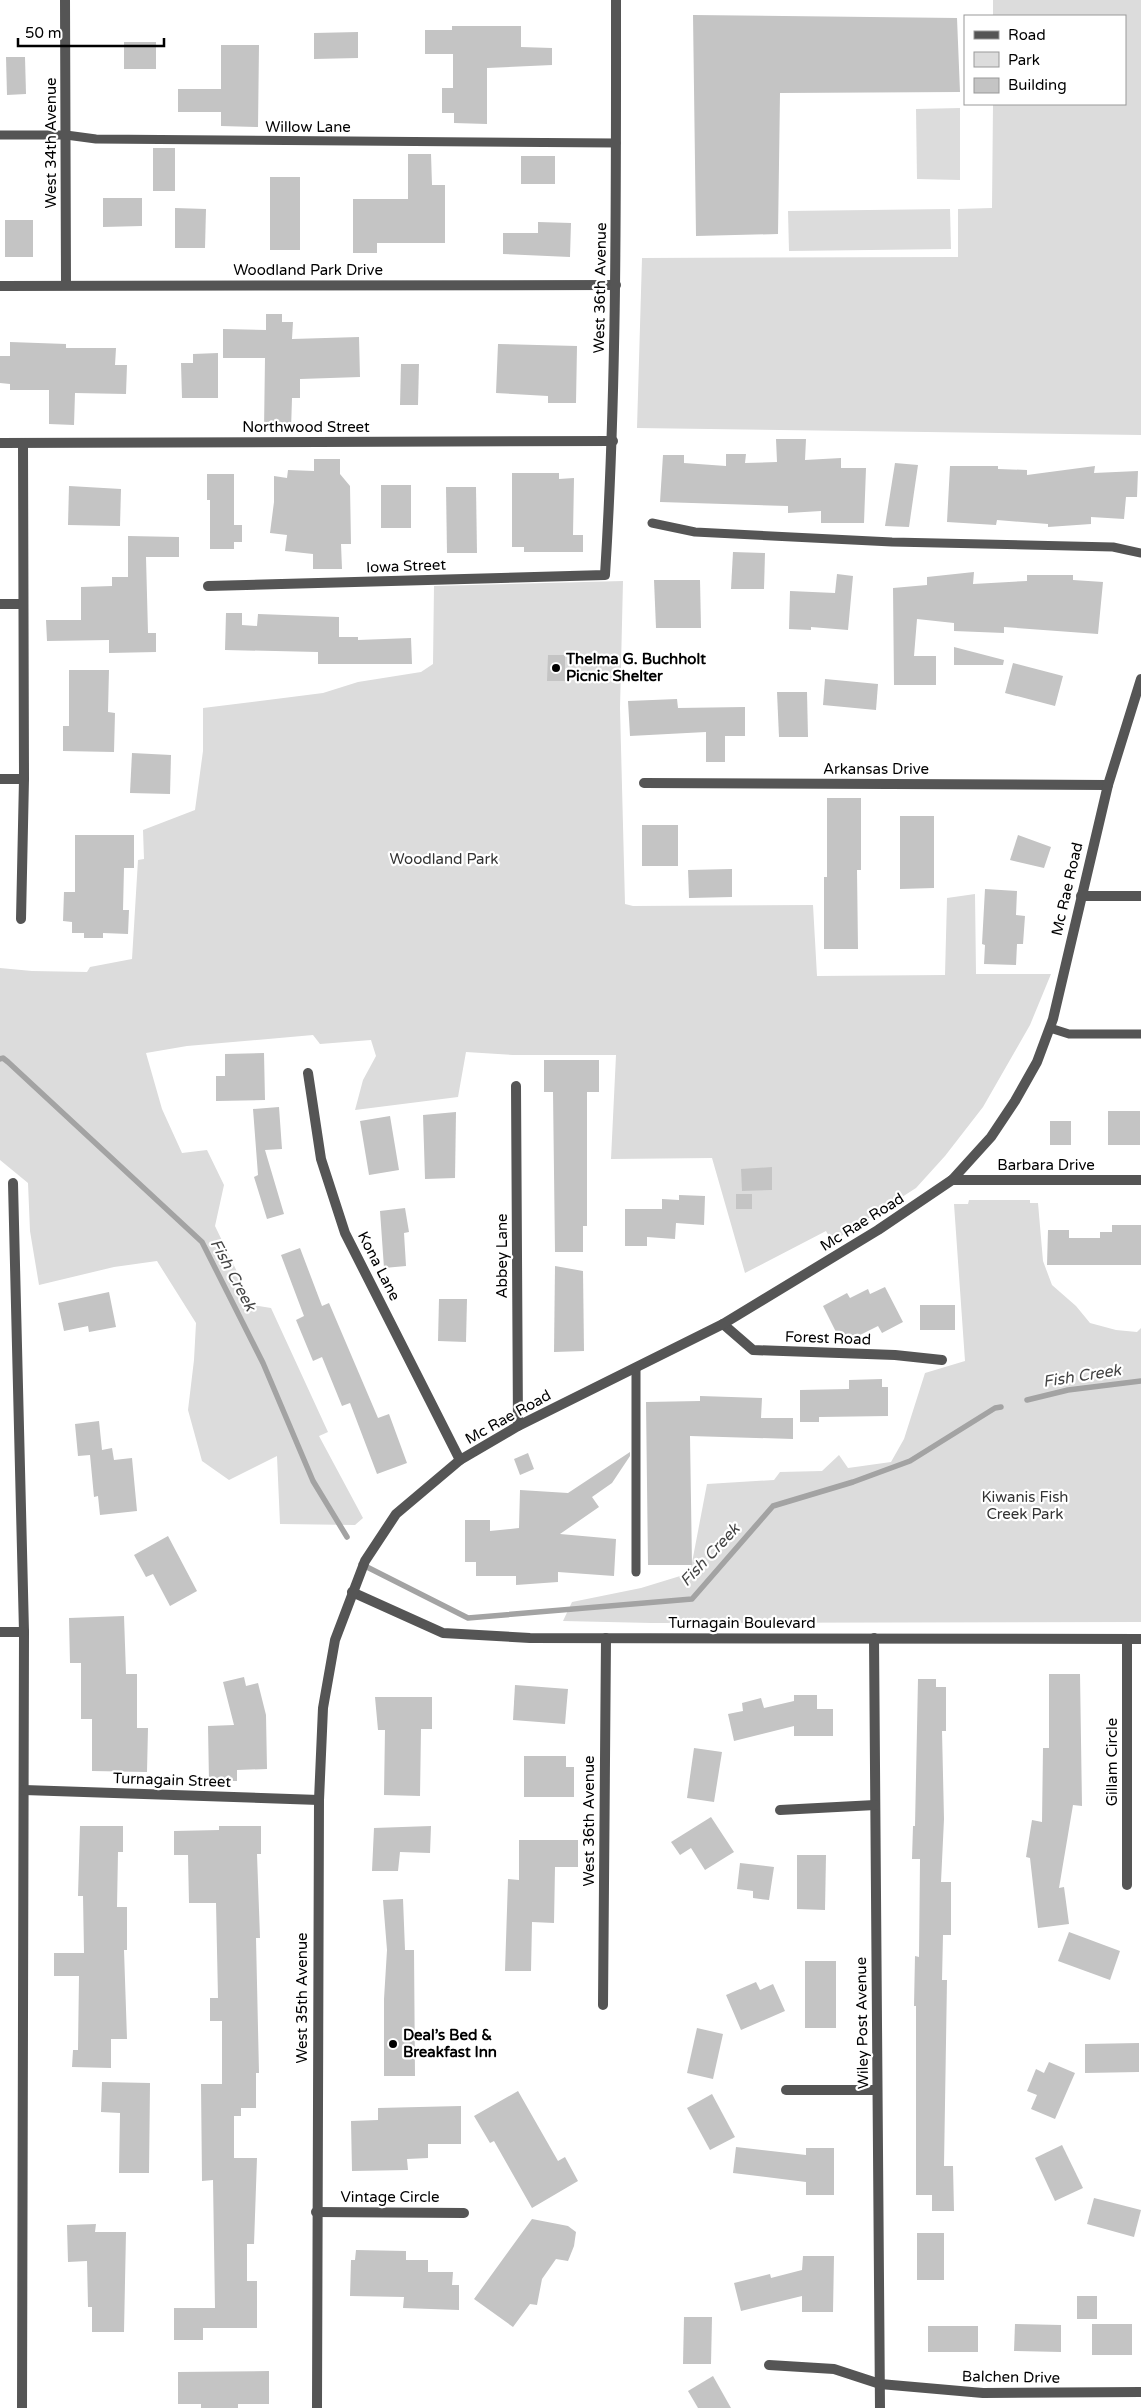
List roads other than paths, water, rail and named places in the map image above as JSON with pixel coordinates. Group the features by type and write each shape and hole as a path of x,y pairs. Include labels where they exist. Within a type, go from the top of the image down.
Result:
{"street":[{"name":"West 34th Avenue","path":"65,0 66,285"},
{"name":"West 36th Avenue","path":"605,576 613,441 616,285 616,0"},
{"name":"Woodland Park Drive","path":"0,286 616,285"},
{"name":"Northwood Street","path":"0,443 613,441"},
{"path":"21,918 24,779 23,443"},
{"name":"Iowa Street","path":"208,586 605,576"},
{"path":"0,604 23,604"},
{"name":"Mc Rae Road","path":"352,1592 366,1561 396,1514 460,1460 518,1426 723,1324 878,1230 952,1180 991,1137 1015,1102 1037,1062 1050,1028 1108,785 1141,679"},
{"path":"0,779 24,779"},
{"name":"Arkansas Drive","path":"644,783 1108,785"},
{"path":"1081,896 1141,896"},
{"name":"Kona Lane","path":"308,1073 321,1159 346,1233 460,1460"},
{"name":"Abbey Lane","path":"516,1086 518,1426"},
{"name":"Barbara Drive","path":"952,1180 1141,1180"},
{"path":"13,1183 24,1632 22,2408"},
{"name":"Forest Road","path":"723,1324 752,1350 895,1355 942,1360"},
{"name":"Turnagain Boulevard","path":"352,1592 443,1633 530,1638 1141,1639"},
{"name":"West 35th Avenue","path":"317,2408 316,2212 319,1800 323,1708 335,1640 352,1592"},
{"path":"0,1632 24,1632"},
{"name":"West 36th Avenue","path":"603,2005 606,1638"},
{"name":"Wiley Post Avenue","path":"874,1638 880,2408"},
{"name":"Gillam Circle","path":"1127,1640 1127,1885"},
{"name":"Turnagain Street","path":"24,1790 319,1800"},
{"path":"780,1810 874,1806"},
{"path":"786,2090 877,2090"},
{"name":"Vintage Circle","path":"316,2212 464,2213"},
{"name":"Balchen Drive","path":"769,2365 834,2369 880,2384 983,2393 1141,2392"}],"lane":[{"name":"Willow Lane","path":"0,135 66,135 96,139 616,143"},
{"path":"652,523 695,532 892,542 1113,547 1141,553"},
{"path":"1050,1028 1069,1034 1141,1034"},
{"path":"636,1368 636,1572"}],"waterway":[{"name":"Fish Creek","path":"0,1059 3,1058 8,1062 202,1242 263,1363 313,1481 347,1537"},
{"name":"Fish Creek","path":"1027,1400 1068,1390 1141,1381"},
{"name":"Fish Creek","path":"361,1564 468,1618 692,1599 773,1506 853,1482 910,1461 995,1408 1001,1407"}],"place":[{"name":"Thelma G. Buchholt Picnic Shelter","path":"556,668"},
{"name":"Deal’s Bed & Breakfast Inn","path":"393,2044"}],"park label":[{"name":"Woodland Park","path":"444,859"},
{"name":"Kiwanis Fish Creek Park","path":"1025,1506"}]}
